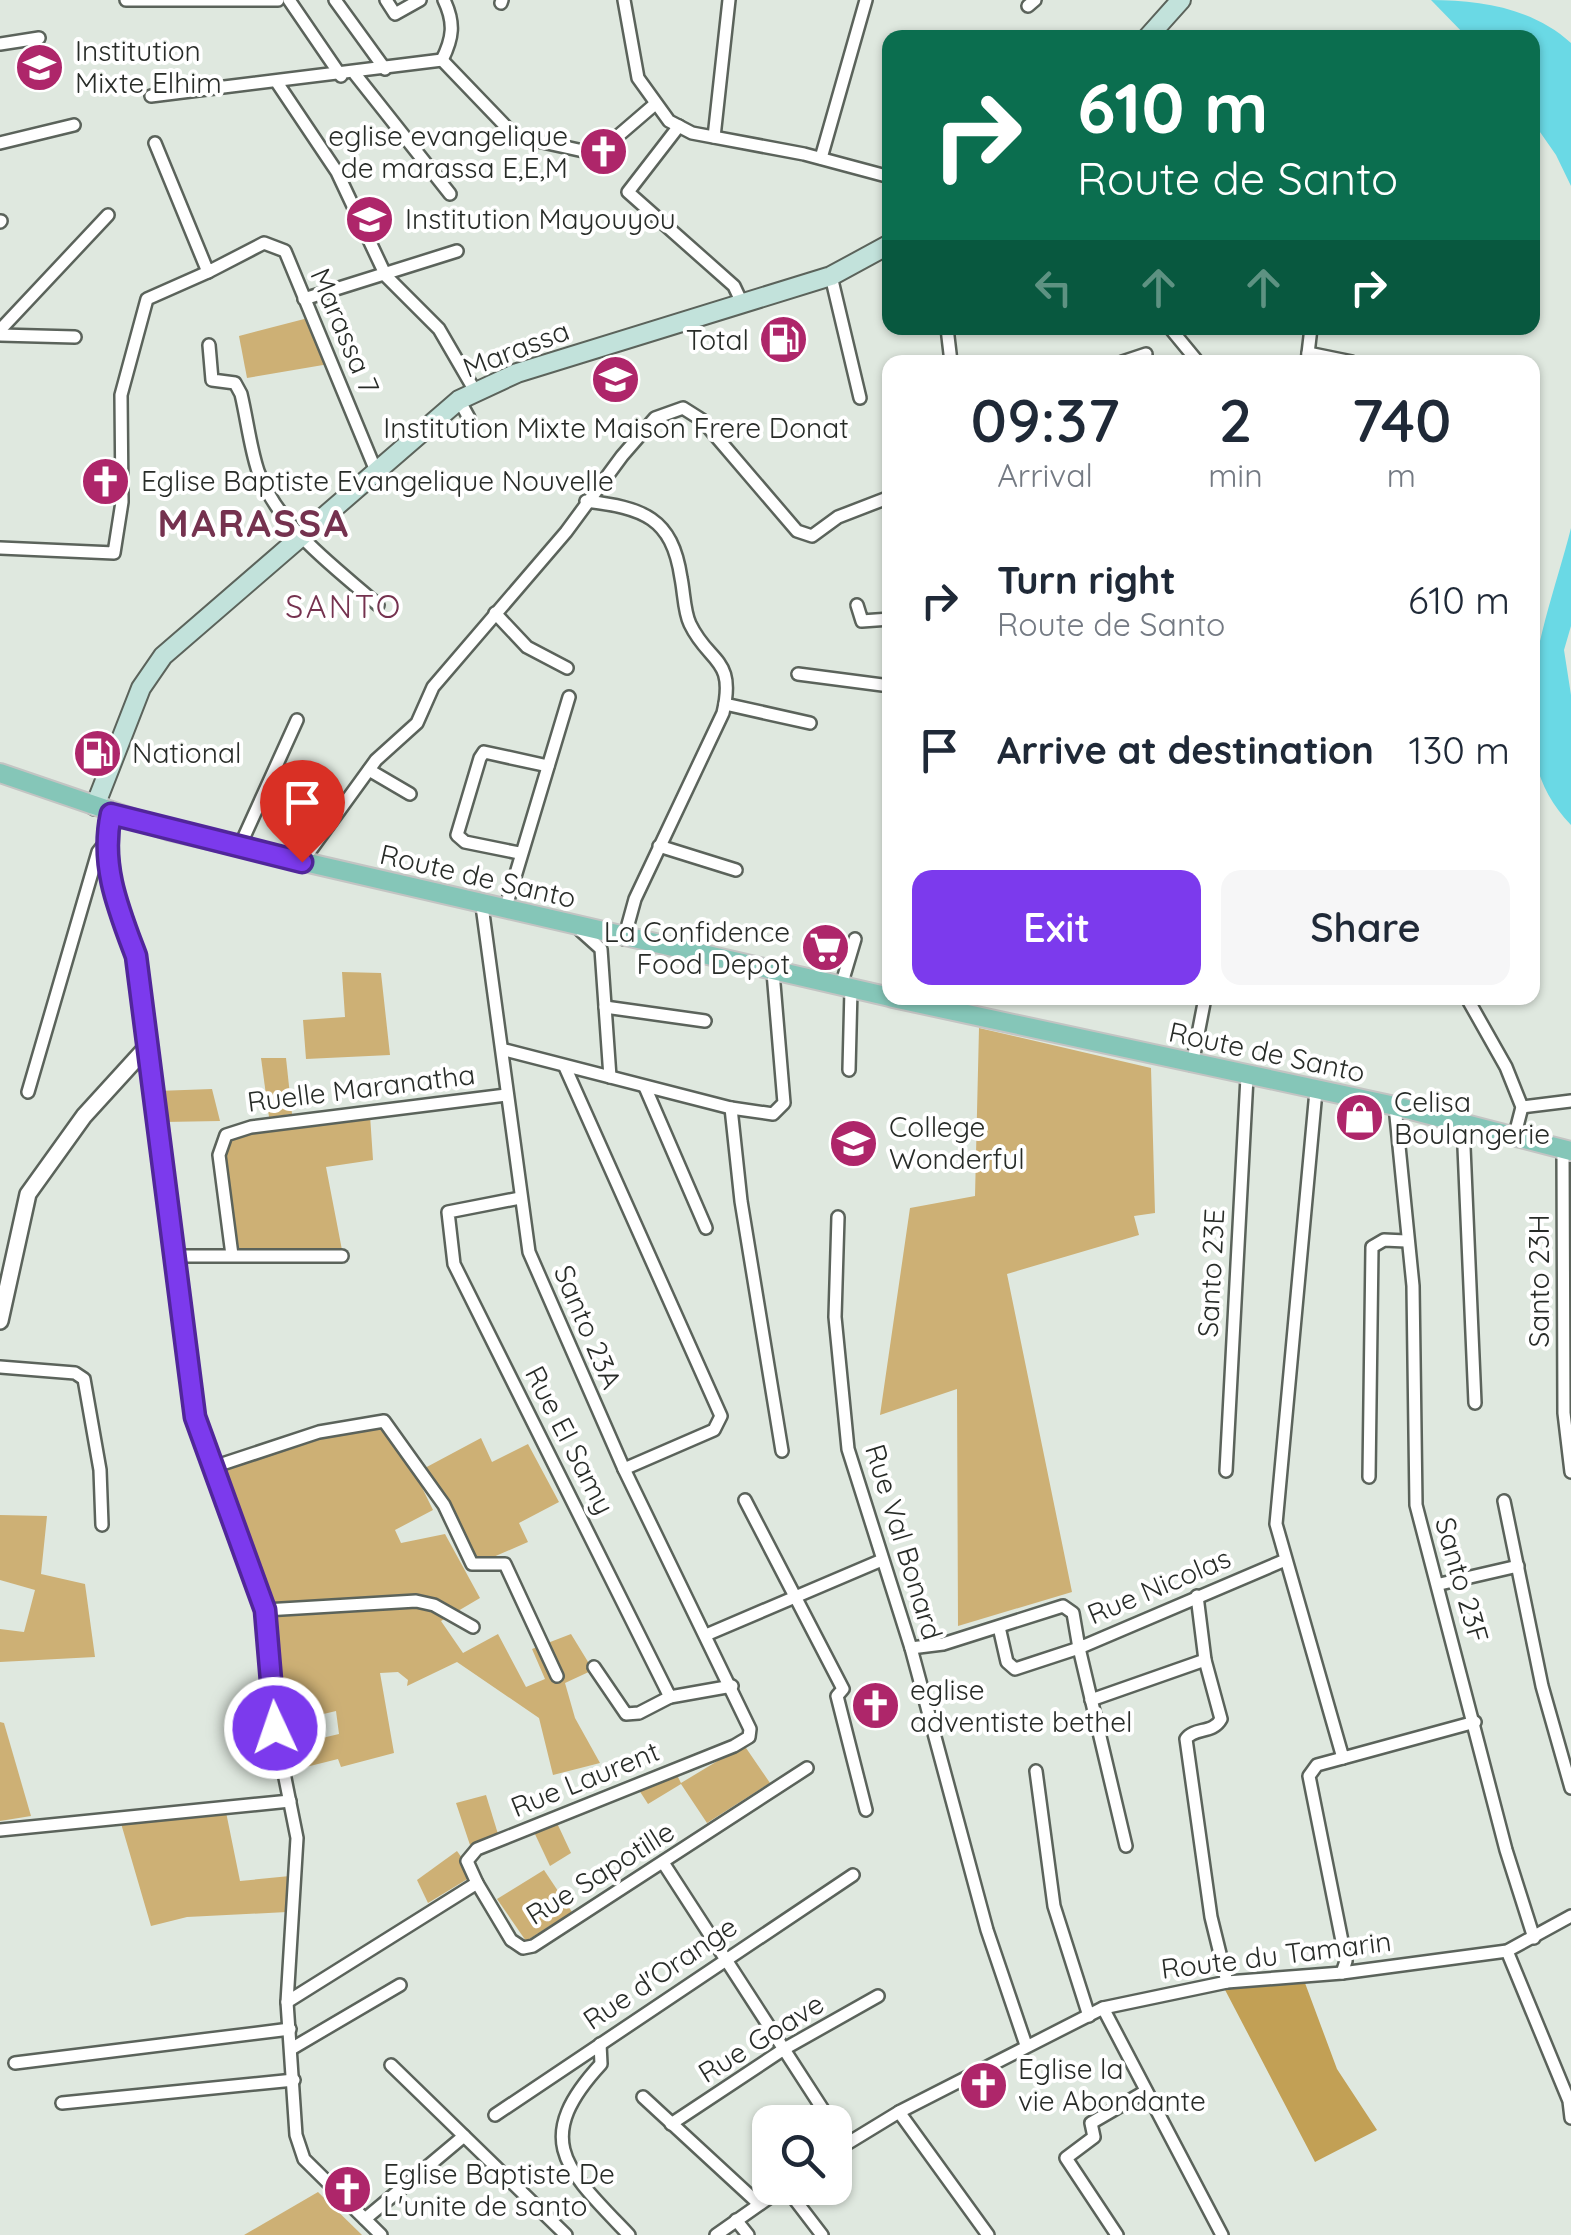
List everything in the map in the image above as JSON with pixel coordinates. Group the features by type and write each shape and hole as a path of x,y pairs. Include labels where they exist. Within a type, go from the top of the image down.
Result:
{"main road":[{"path":"1154,30 1181,0"},
{"name":"Marassa","path":"103,810 148,674 194,627 467,396 517,373 831,276 882,248"},
{"name":"Route de Santo","path":"0,773 103,810 239,848 882,995"},
{"name":"Route de Santo","path":"946,1005 1192,1066 1395,1106 1567,1150"}],"street":[{"path":"126,0 278,0"},
{"path":"288,0 340,76"},
{"path":"335,0 385,70"},
{"path":"386,0 396,14 420,0"},
{"path":"442,60 452,40 452,17 444,0"},
{"path":"624,0 638,78 654,105 679,126 882,175"},
{"path":"714,137 729,0"},
{"path":"822,158 866,0"},
{"path":"0,44 39,38"},
{"path":"151,96 278,84 442,60"},
{"path":"442,60 514,136 597,154 654,105"},
{"path":"355,74 450,194"},
{"path":"278,84 337,172 386,276 439,329 467,396 469,418"},
{"path":"0,143 74,125"},
{"path":"679,126 628,192 734,286 742,303"},
{"path":"155,143 208,272"},
{"path":"0,333 108,215"},
{"name":"Marassa 7","path":"0,548 114,553 122,502 121,395 147,299 264,243 286,252 376,471"},
{"path":"304,299 457,251"},
{"path":"831,276 860,398"},
{"path":"0,333 75,337"},
{"path":"1176,335 1192,355"},
{"path":"209,345 212,380 235,383 259,472 301,536 378,604"},
{"path":"302,862 369,770 417,724 433,687 566,532 586,501 655,418 683,408 702,420 798,532 812,536 838,517 882,501"},
{"path":"586,501 630,506 656,521 676,543 690,624 723,667 725,704 635,899 624,939"},
{"path":"857,605 862,621 882,620"},
{"path":"494,613 527,647 567,668"},
{"path":"798,674 882,685"},
{"path":"505,910 518,853 569,697"},
{"path":"725,704 810,723"},
{"path":"239,848 296,720"},
{"path":"518,853 465,842 458,835 480,758 484,752 496,753 548,766"},
{"path":"369,770 410,794"},
{"path":"103,810 112,892 136,956 195,1417 210,1468 265,1610 275,1728 298,1866 287,2002 296,2135 304,2159 381,2235"},
{"path":"28,1092 98,852 105,843"},
{"path":"659,846 736,870"},
{"name":"Santo 23A","path":"482,906 505,1050 506,1094 528,1252 624,1469 732,1686 749,1737"},
{"path":"574,926 594,938 601,949 610,1077"},
{"path":"850,1070 846,988 855,939"},
{"path":"505,1050 731,1108 773,1114 784,1103 772,972"},
{"path":"1192,1066 1204,1005"},
{"path":"1471,1005 1506,1067 1522,1107 1514,1138"},
{"path":"605,1007 705,1021"},
{"path":"0,1320 28,1194 84,1116 146,1048"},
{"path":"565,1067 721,1416 714,1430 624,1469"},
{"name":"Santo 23E","path":"1226,1471 1247,1077"},
{"path":"645,1087 706,1228"},
{"path":"1316,1091 1276,1524 1283,1560 1343,1758"},
{"name":"Ruelle Maranatha","path":"232,1255 219,1155 226,1134 251,1127 506,1094"},
{"path":"1522,1107 1571,1102"},
{"name":"Santo 23F","path":"1395,1106 1413,1306 1416,1505 1440,1584 1506,1850 1534,1938"},
{"path":"731,1108 782,1451"},
{"path":"1463,1124 1475,1403"},
{"name":"Santo 23H","path":"1567,1150 1564,1413 1570,1465"},
{"name":"Rue El Samy","path":"520,1198 448,1212 454,1264 670,1697"},
{"name":"Rue Val Bonard","path":"838,1217 835,1317 848,1449 910,1648 987,1930 1026,2045"},
{"path":"1369,1478 1372,1247 1384,1240 1406,1241"},
{"path":"174,1256 342,1256"},
{"path":"0,1367 74,1373 84,1379 100,1470 102,1524"},
{"path":"210,1468 319,1432 384,1421 444,1505 472,1564 506,1564 557,1676"},
{"path":"744,1500 843,1689 837,1696 866,1810"},
{"path":"1504,1500 1542,1686 1571,1788"},
{"path":"706,1635 882,1560"},
{"name":"Rue Nicolas","path":"910,1648 944,1644 1069,1608 1078,1648 1283,1560"},
{"path":"1440,1584 1518,1566"},
{"path":"1197,1596 1220,1720 1215,1728 1190,1734 1186,1740 1211,1917 1227,1982"},
{"path":"265,1610 416,1601 434,1605 473,1627"},
{"path":"998,1627 1007,1662 1015,1669 1078,1648 1126,1846"},
{"path":"1092,1700 1206,1660"},
{"path":"594,1667 626,1714 638,1714 670,1697 732,1686"},
{"path":"1342,1973 1346,1961 1309,1776 1317,1764 1475,1722"},
{"name":"Rue Laurent","path":"477,1883 467,1862 477,1849 749,1737"},
{"name":"Rue Sapotille","path":"477,1883 511,1940 524,1948 541,1942 664,1864 807,1768"},
{"path":"1036,1771 1054,1906 1089,2016"},
{"path":"0,1830 290,1801"},
{"path":"664,1864 820,2105"},
{"name":"Rue d'Orange","path":"496,2115 853,1875"},
{"path":"287,2002 477,1883"},
{"name":"Route du Tamarin","path":"852,2140 1026,2045 1103,2008 1159,1993 1227,1982 1342,1973 1507,1951 1571,1916"},
{"path":"1507,1951 1569,2101 1571,2118"},
{"path":"292,2050 400,1985"},
{"name":"Rue Goave","path":"672,2124 784,2049 878,1996"},
{"path":"1103,2008 1222,2235"},
{"path":"15,2063 290,2029"},
{"path":"600,2044 601,2064 575,2092 559,2134 568,2162 629,2235"},
{"path":"391,2065 566,2235"},
{"path":"62,2103 294,2080"},
{"path":"1117,2235 1066,2158 1094,2137 1091,2123 1146,2092"},
{"path":"643,2097 752,2198"},
{"path":"900,2112 988,2235"},
{"path":"365,2219 464,2136"},
{"path":"716,2235 758,2205"},
{"path":"798,2205 822,2235"},
{"path":"736,2220 748,2235"}],"shaded area":[{"path":"312,317 329,364 247,378 239,336"},
{"path":"342,972 381,973 390,1055 306,1059 303,1020 345,1017"},
{"path":"979,1028 1151,1068 1155,1213 1134,1216 1139,1235 1007,1274 1072,1592 958,1626 957,1389 880,1415 910,1208 975,1196"},
{"path":"261,1058 286,1058 292,1114 269,1117"},
{"path":"212,1089 220,1121 164,1122 157,1091"},
{"path":"370,1115 373,1160 326,1167 342,1250 237,1250 224,1133"},
{"path":"380,1423 410,1463 433,1510 395,1530 401,1543 445,1534 480,1598 441,1621 463,1653 498,1634 526,1687 545,1679 532,1649 571,1634 593,1670 565,1683 575,1718 600,1763 553,1775 539,1718 457,1662 407,1686 408,1680 398,1672 380,1673 394,1753 341,1767 338,1759 290,1771 288,1746 339,1734 336,1711 286,1723 276,1626 256,1550 224,1467 336,1430"},
{"path":"481,1438 492,1462 528,1444 559,1502 519,1523 528,1542 475,1565 423,1469"},
{"path":"0,1515 47,1516 41,1574 85,1584 95,1657 0,1662 0,1629 24,1632 35,1590 0,1580"},
{"path":"0,1722 4,1723 31,1816 0,1821"},
{"path":"744,1745 770,1783 707,1823 681,1784 648,1804 637,1787 674,1769 681,1783"},
{"path":"486,1795 498,1834 470,1845 456,1803"},
{"path":"226,1812 240,1881 290,1876 287,1912 187,1917 151,1926 120,1820"},
{"path":"557,1823 571,1853 550,1866 534,1832"},
{"path":"457,1851 474,1875 428,1903 417,1880"},
{"path":"544,1870 572,1912 526,1941 497,1899"},
{"path":"1305,1983 1337,2069 1377,2130 1315,2162 1223,1986"},
{"path":"318,2192 362,2235 244,2235"}],"water":[{"path":"1431,0 1505,8 1540,22 1571,43 1571,186 1540,132 1540,30 1460,30"},
{"path":"1571,528 1571,626 1564,650 1571,695 1571,825 1547,793 1540,774 1540,641"}],"place":[{"name":"Institution Mixte Elhim","path":"40,67"},
{"name":"eglise evangelique de marassa E,E,M","path":"603,152"},
{"name":"Institution Mayouyou","path":"370,219"},
{"name":"Total","path":"784,340"},
{"name":"Institution Mixte Maison Frere Donat","path":"616,380"},
{"name":"Eglise Baptiste Evangelique Nouvelle","path":"106,481"},
{"name":"National","path":"97,753"},
{"name":"La Confidence Food Depot","path":"825,948"},
{"name":"Celisa Boulangerie","path":"1359,1118"},
{"name":"College Wonderful","path":"854,1143"},
{"name":"eglise adventiste bethel","path":"875,1706"},
{"name":"Eglise la vie Abondante","path":"983,2085"},
{"name":"Eglise Baptiste De L'unite de santo","path":"348,2190"}],"district":[{"name":"MARASSA","path":"254,524"},
{"name":"SANTO","path":"344,607"}],"route":[{"path":"275,1728 265,1610 210,1468 195,1417 136,956 112,892 105,843 111,814 170,832 302,862"}]}
